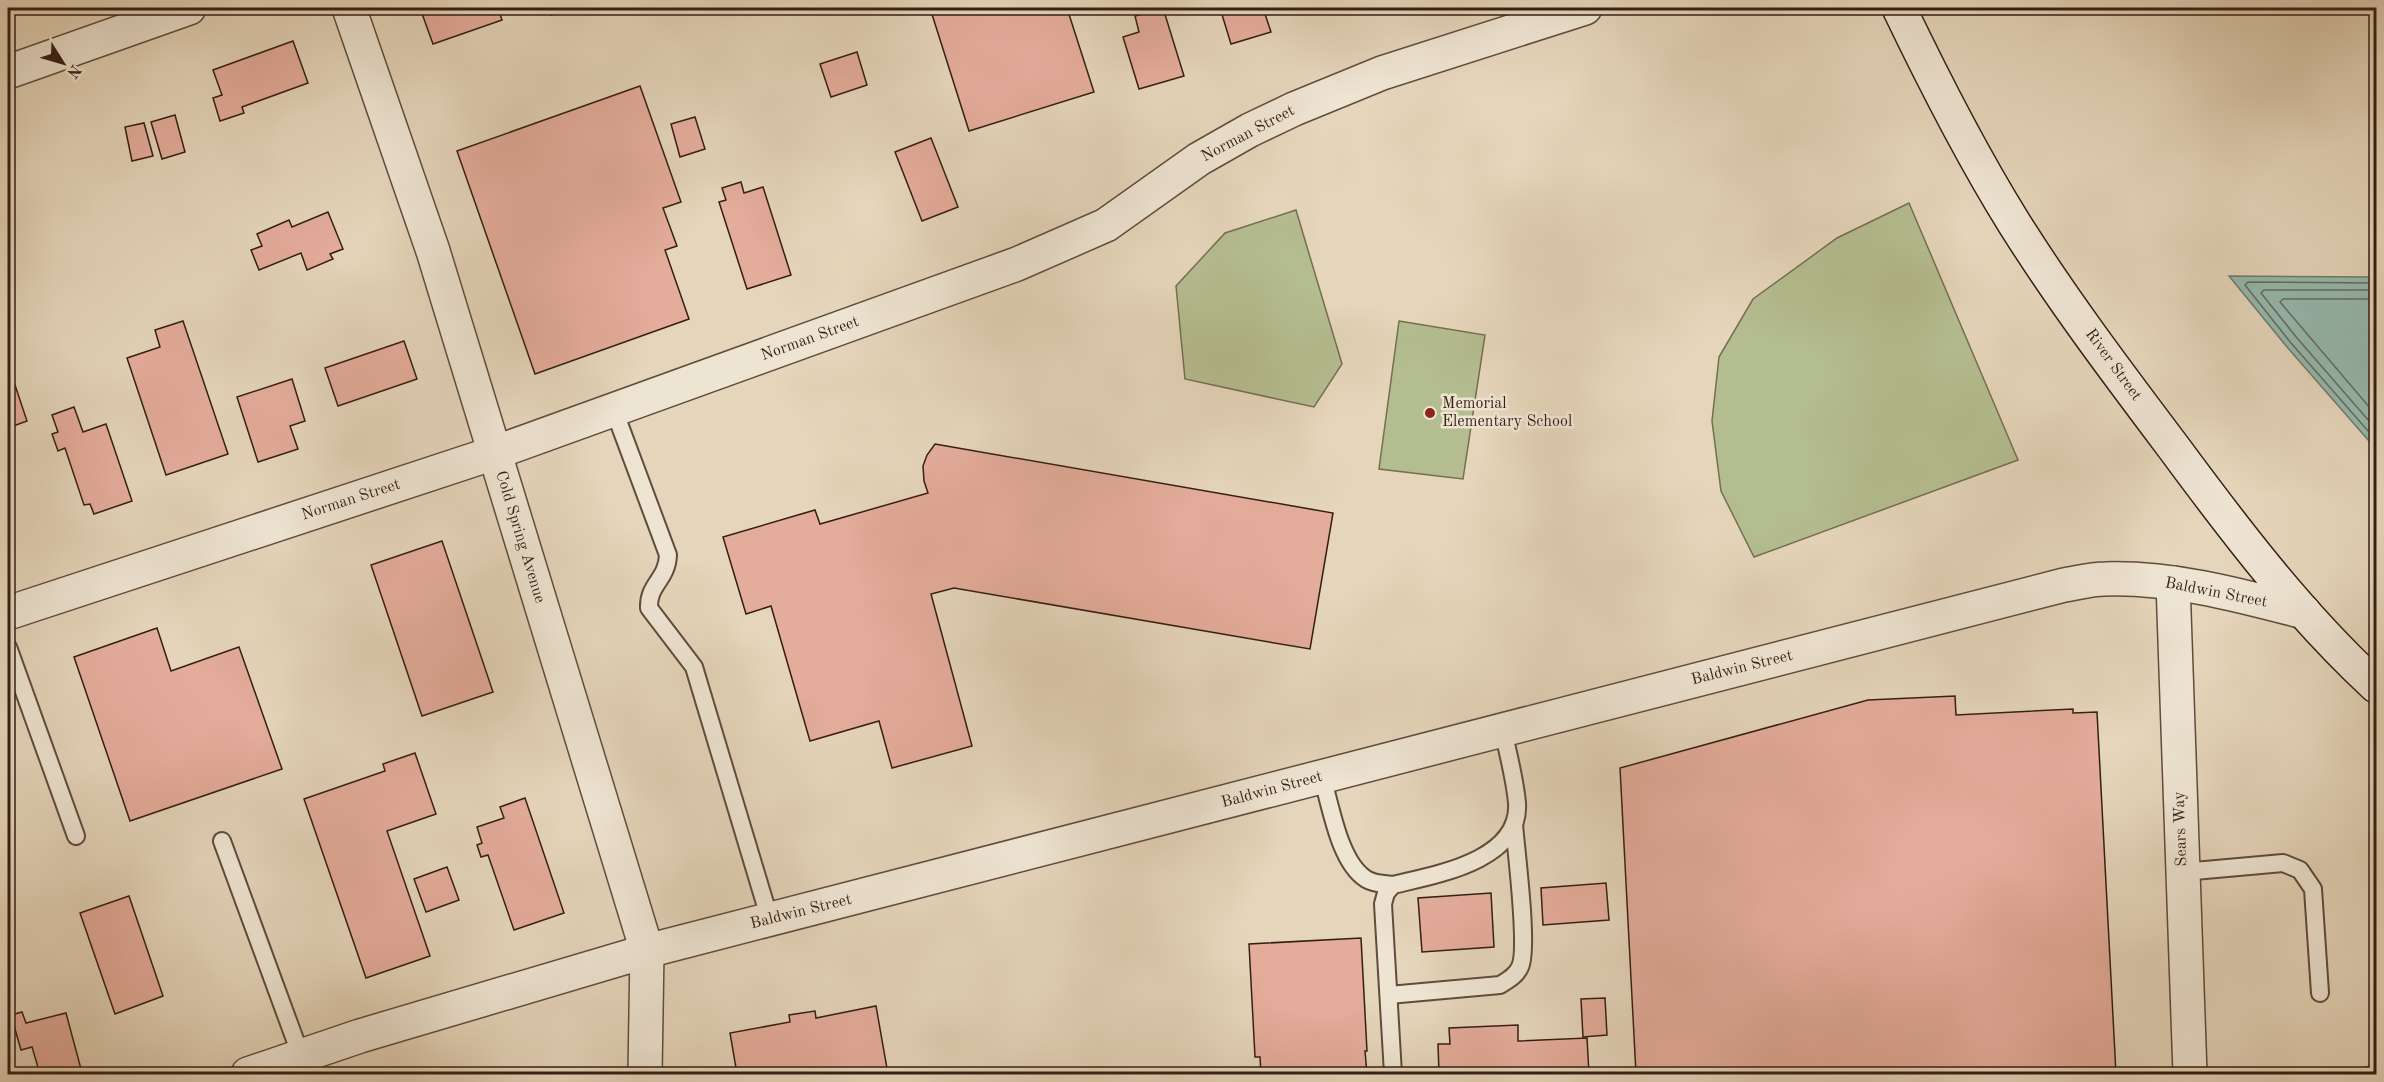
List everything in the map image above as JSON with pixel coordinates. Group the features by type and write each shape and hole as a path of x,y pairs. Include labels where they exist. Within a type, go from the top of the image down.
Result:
{"street":[{"path":"8,72 189,8"},
{"name":"Cold Spring Avenue","path":"350,8 433,251 647,951 645,1074"},
{"name":"Norman Street","path":"8,613 494,453 1047,252 1106,225 1199,159 1250,130 1294,110 1382,73 1586,8"},
{"name":"River Street","path":"1899,8 1966,141 2015,224 2060,292 2262,563 2304,612 2376,686"},
{"name":"Baldwin Street","path":"248,1074 360,1036 647,951 2064,585 2102,579 2138,579 2207,588 2304,612"},
{"name":"Sears Way","path":"2173,583 2190,1074"}],"lane":[{"path":"614,410 668,555 668,568 648,597 649,608 694,667 770,920"},
{"path":"8,647 76,836"},
{"path":"1389,995 1500,985 1513,977 1520,968 1524,947 1514,823 1517,805 1503,730"},
{"path":"1322,777 1346,855 1367,879 1393,885 1469,863 1492,852 1505,839 1514,823"},
{"path":"222,841 302,1056"},
{"path":"2183,872 2283,863 2300,870 2313,890 2320,993"},
{"path":"1392,1074 1383,904 1386,893 1393,885"}],"green space":[{"path":"1909,203 2018,460 1754,557 1721,491 1712,421 1719,357 1753,299 1837,238"},
{"path":"1296,210 1342,364 1314,407 1185,379 1176,286 1225,233"},
{"path":"1399,321 1485,335 1463,479 1379,469"}],"water":[{"path":"2229,276 2376,277 2376,449 2287,347"}],"building":[{"path":"420,8 498,8 502,20 433,44"},
{"path":"549,8 574,8 551,15"},
{"path":"930,8 1067,8 1094,92 969,131"},
{"path":"1163,8 1184,76 1139,89 1123,37 1139,32 1135,16"},
{"path":"1220,8 1263,8 1271,32 1231,44"},
{"path":"1360,8 1377,8 1362,13"},
{"path":"293,41 308,83 242,107 244,113 220,121 213,98 222,95 213,70"},
{"path":"857,52 867,85 831,97 820,64"},
{"path":"640,86 681,202 663,208 677,246 665,250 689,319 535,374 457,151"},
{"path":"175,115 185,152 162,159 151,122"},
{"path":"695,117 705,149 680,157 671,124"},
{"path":"144,123 153,156 132,161 125,127"},
{"path":"931,138 958,207 922,221 895,152"},
{"path":"741,182 744,193 763,187 791,275 747,289 719,202 726,200 722,188"},
{"path":"328,212 343,249 330,254 333,259 307,270 301,253 259,270 251,250 262,246 257,234 289,220 292,227"},
{"path":"183,321 228,454 166,475 127,358 160,347 155,330"},
{"path":"404,341 417,379 338,406 325,368"},
{"path":"12,376 27,421 8,428 8,377"},
{"path":"292,379 305,421 290,426 298,449 258,462 237,397"},
{"path":"74,407 83,432 106,424 132,501 94,514 90,504 84,505 65,448 58,451 52,434 58,432 52,415"},
{"path":"935,444 1333,513 1310,649 954,588 931,594 972,746 892,768 879,721 810,741 771,606 746,614 723,537 815,510 820,524 928,493 923,466"},
{"path":"442,541 493,692 422,716 371,565"},
{"path":"157,628 171,671 239,647 282,769 130,821 74,657"},
{"path":"1955,696 1956,715 2073,709 2073,713 2097,712 2116,1074 1636,1074 1620,768 1868,700"},
{"path":"415,753 436,814 387,831 430,956 366,978 304,799 385,771 383,764"},
{"path":"525,798 564,913 514,930 488,855 481,857 477,845 482,843 477,827 504,818 500,807"},
{"path":"447,867 459,900 426,912 414,879"},
{"path":"1606,883 1609,920 1543,925 1541,888"},
{"path":"1491,893 1494,947 1422,952 1418,898"},
{"path":"129,896 163,996 115,1014 80,913"},
{"path":"1361,938 1367,1074 1261,1074 1260,1057 1255,1057 1249,944"},
{"path":"1605,998 1607,1035 1583,1037 1581,999"},
{"path":"876,1006 888,1074 737,1074 730,1033 790,1022 789,1015 815,1011 816,1018"},
{"path":"22,1012 26,1023 66,1013 81,1069 63,1074 40,1074 32,1047 21,1050 11,1015"},
{"path":"1518,1025 1518,1041 1587,1038 1589,1074 1439,1074 1438,1044 1450,1044 1449,1028"},
{"path":"2376,1064 2376,1074 2347,1074"},
{"path":"549,1068 552,1074 532,1074"}],"place":[{"name":"Memorial Elementary School","path":"1430,413"}]}
